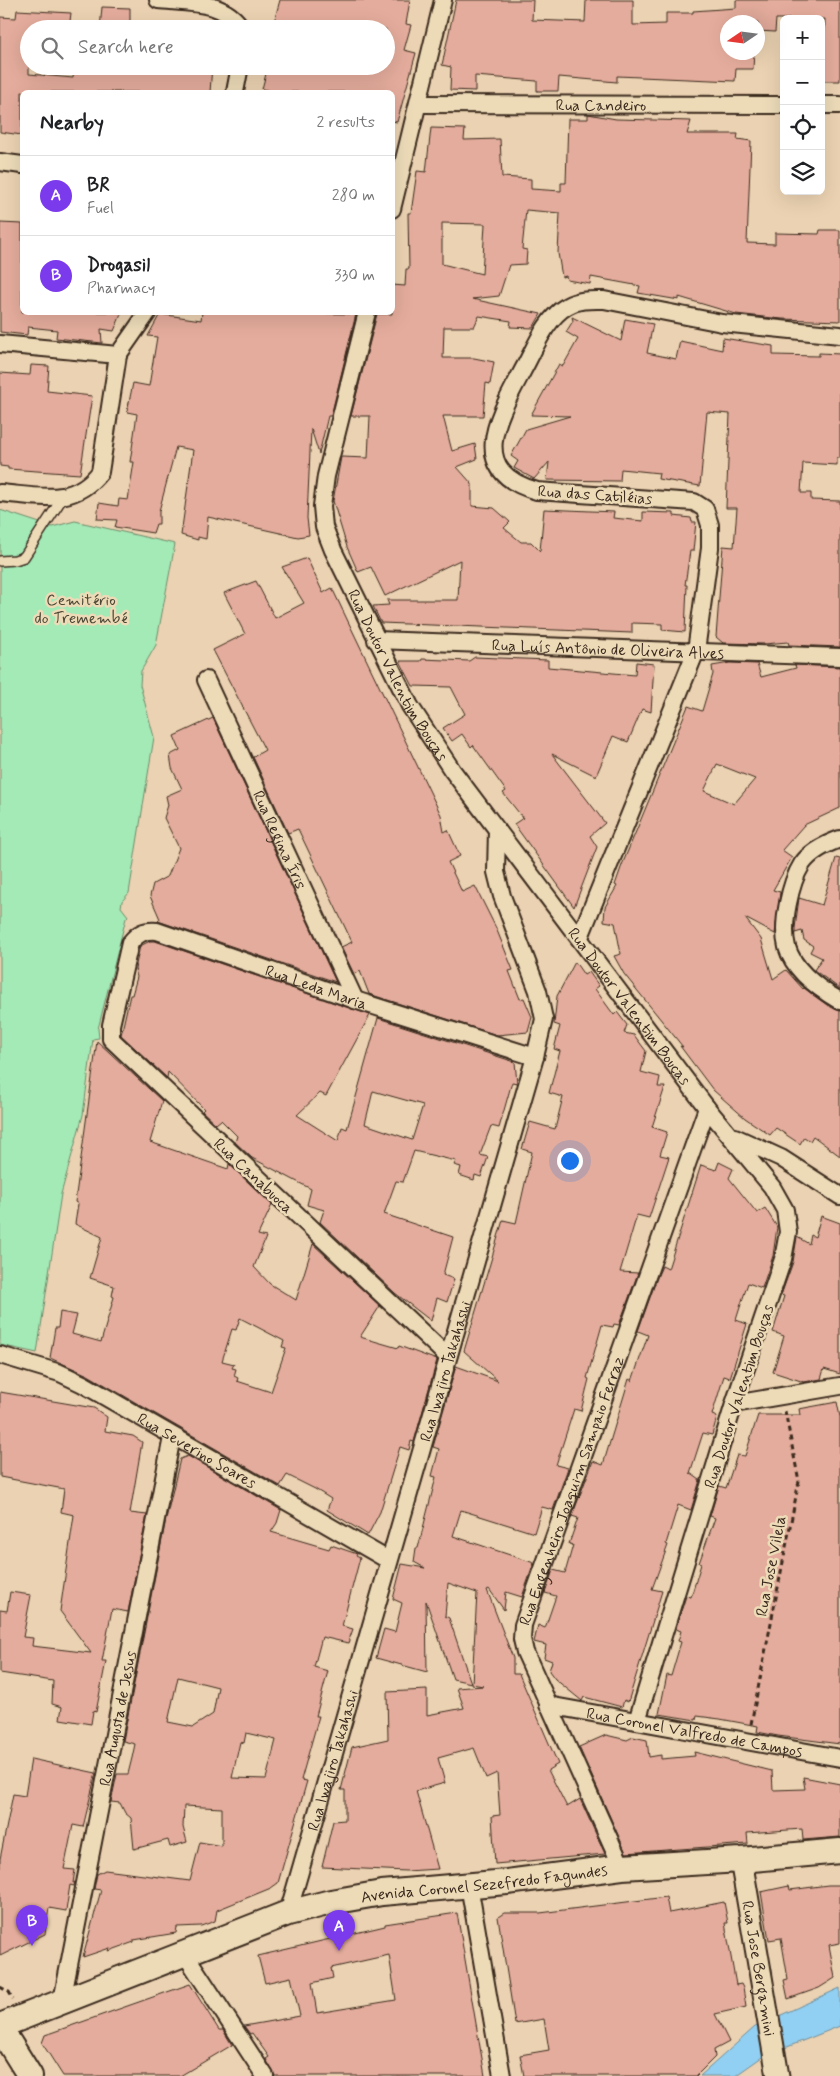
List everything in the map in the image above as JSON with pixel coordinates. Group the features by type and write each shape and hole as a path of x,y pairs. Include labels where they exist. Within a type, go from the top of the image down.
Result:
{"main road":[{"name":"Avenida Coronel Sezefredo Fagundes","path":"0,2027 288,1913 331,1902 382,1892 469,1885 622,1867 741,1860 840,1851"},
{"path":"0,2027 30,2076"}],"street":[{"path":"158,0 220,8 231,14 235,20"},
{"path":"395,197 443,0"},
{"path":"235,90 238,75"},
{"name":"Rua Candeiro","path":"419,104 780,105"},
{"path":"825,105 840,105"},
{"path":"0,162 20,165"},
{"name":"Rua das Catiléias","path":"580,937 696,651 710,548 710,525 705,509 694,502 675,499 537,491 520,487 507,477 497,462 493,447 494,428 537,343 554,318 566,306 581,300 604,300 767,329 840,334"},
{"path":"0,492 63,497 76,494 90,485 100,472 118,355 146,315"},
{"name":"Rua Doutor Valentim Bouças","path":"366,315 326,476 322,506 324,527 333,550 410,706 452,770 580,937 707,1108 772,1187 785,1210 788,1232 783,1259 734,1404 637,1721"},
{"path":"0,344 118,355"},
{"name":"Rua Luís Antônio de Oliveira Alves","path":"376,640 840,657"},
{"name":"Rua Regina Íris","path":"206,680 355,1000"},
{"name":"Rua Iwajiro Takahashi","path":"288,1913 388,1560 535,1058 544,1019 538,991 500,888 495,850 497,830"},
{"path":"840,839 822,845 802,864 790,895 786,924 787,947 803,974 840,1001"},
{"name":"Rua Leda Maria","path":"123,973 130,943 137,934 146,930 157,931 355,1000 535,1058"},
{"name":"Rua Canabuoca","path":"123,973 111,1026 112,1039 447,1356"},
{"name":"Rua Engenheiro Joaquim Sampaio Ferraz","path":"622,1867 525,1652 522,1639 523,1625 707,1108"},
{"path":"731,1136 781,1158 840,1196"},
{"name":"Rua Severino Soares","path":"0,1355 60,1373 388,1560"},
{"path":"734,1404 840,1386"},
{"name":"Rua Augusta de Jesus","path":"62,2001 172,1437"},
{"name":"Rua Coronel Valfredo de Campos","path":"548,1705 840,1758"},
{"name":"Rua Jose Bergamini","path":"741,1860 778,2076"},
{"path":"469,1885 502,2076"},
{"path":"185,1954 265,2076"}],"lane":[{"path":"0,560 15,560 24,557 63,497"}],"path":[{"name":"Rua Jose Vilela","path":"748,1742 799,1481 784,1405 778,1398"}],"green space":[{"name":"Cemitério do Tremembé","path":"0,510 52,527 75,521 175,544 156,645 141,671 140,685 154,737 129,893 122,901 121,907 128,916 98,1029 99,1038 93,1039 83,1115 61,1194 37,1353 0,1345"}],"water":[{"path":"840,1988 840,2026 762,2057 735,2076 700,2076 755,2027"}],"building":[{"path":"280,0 410,0 406,24 411,25 404,50 416,53 397,122 395,122 395,90 262,89 266,75 395,75 395,20 274,20"},
{"path":"456,0 533,0 532,20 585,22 586,0 633,0 633,25 666,24 666,13 693,13 693,11 736,8 736,0 840,0 840,81 825,81 825,15 780,15 780,19 776,19 775,32 765,31 765,15 720,15 720,60 754,60 753,69 736,69 735,81 617,76 617,82 559,77 558,91 537,91 537,81 475,76 475,91 450,90 451,67 442,65"},
{"path":"102,7 130,8 130,20 101,20"},
{"path":"17,10 71,13 70,20 20,20 20,75 73,78 73,75 211,75 210,90 20,90 20,135 0,132 0,17 16,18"},
{"path":"588,114 616,119 691,121 687,134 738,134 737,139 751,141 747,243 775,244 775,233 819,234 820,230 840,230 840,321 782,319 736,314 679,297 679,300 638,293 640,286 591,277 590,284 567,280 566,276 562,277 558,253 560,213 526,210 522,249 527,250 526,264 509,265 499,296 472,299 541,314 533,328 510,327 511,321 479,316 474,327 444,327 443,358 474,358 494,362 490,384 486,383 483,416 443,416 452,451 475,444 477,459 457,467 472,484 472,506 494,508 510,522 504,528 521,542 531,542 540,551 544,509 614,512 613,518 643,521 643,512 674,513 674,516 691,518 692,522 696,522 693,551 690,551 685,585 687,585 685,632 662,630 662,624 632,623 632,633 381,623 373,606 389,605 387,600 458,600 460,560 385,596 371,567 358,572 347,547 333,501 341,457 368,458 370,416 351,416 377,315 395,315 395,285 405,286 406,269 409,269 408,213 411,213 417,171 426,172 431,128 465,129 464,140 500,139 502,177 531,179 531,189 561,191 561,183 566,183 568,119 588,119","holes":["442,223 485,224 482,274 442,264"]},
{"path":"0,223 20,224 20,315 121,315 114,331 101,329 102,343 56,338 57,330 28,327 27,335 0,332"},
{"path":"159,315 201,320 202,315 356,315 331,416 328,416 319,454 311,429 307,518 309,535 298,537 208,517 206,539 198,537 198,540 181,535 193,450 176,447 159,511 159,524 156,524 153,533 115,527 117,520 97,519 99,503 118,506 119,499 128,500 134,462 130,462 137,414 127,412 133,383 149,386 157,337 148,336"},
{"path":"572,317 621,341 625,319 653,324 647,353 676,359 680,341 722,350 723,338 773,346 773,355 819,356 819,353 840,354 840,458 837,458 837,465 803,463 801,493 811,493 811,500 840,501 840,647 789,645 788,642 764,644 723,643 716,637 723,546 734,547 737,508 726,508 730,414 707,412 700,486 658,479 659,473 621,469 620,481 547,480 549,462 534,479 514,468 518,461 511,456 526,429 570,416 531,415 559,364 563,366 578,339 566,332 573,321"},
{"path":"31,365 49,366 47,391 92,396 80,474 8,469 8,467 0,466 0,373 30,375"},
{"path":"307,558 323,593 332,588 441,815 444,832 448,830 460,856 448,862 462,892 475,886 496,928 513,970 509,971 520,999 524,998 532,1017 528,1032 497,1035 369,994 360,971 354,974 341,947 352,942 298,829 288,833 253,757 265,750 213,650 245,634 224,593 256,581 275,618 304,603 282,567"},
{"path":"475,657 548,660 548,667 635,675 636,662 654,664 651,712 642,709 628,742 613,736 596,776 552,754 605,823 590,836 597,847 574,907 514,824 523,818 503,793 506,791 473,745 471,747 462,734 452,741 443,728 465,714 451,687 413,686 400,661 421,661 422,659 469,661"},
{"path":"730,663 757,664 761,677 796,668 795,665 840,667 840,808 804,825 782,850 792,857 773,890 780,892 775,934 745,918 761,939 773,979 786,970 803,989 840,1011 840,1156 813,1136 810,1141 804,1137 800,1144 776,1128 770,1135 745,1118 713,1090 680,1046 683,1047 624,974 614,956 621,954 615,923 604,921 605,907 617,886 615,885 622,865 688,706 702,711 713,674 712,666","holes":["717,764 755,779 734,804 704,791"]},
{"path":"213,718 336,982 158,921 160,919 150,896 153,884 168,876 179,848 164,818 168,805 166,796 182,789 172,768 170,755 180,750 174,736"},
{"path":"836,858 840,859 840,989 814,970 822,958 810,952 813,946 804,940 802,931 795,933 799,898 822,905"},
{"path":"150,941 155,941 370,1015 326,1096 320,1093 297,1115 338,1141 342,1127 347,1129 378,1018 515,1062 517,1083 512,1082 499,1128 491,1126 480,1155 488,1157 481,1177 475,1175 474,1180 459,1175 461,1167 454,1165 456,1161 414,1151 403,1182 396,1181 384,1214 453,1237 443,1275 454,1279 447,1302 437,1298 431,1321 395,1293 320,1222 324,1210 307,1205 311,1189 252,1158 235,1142 237,1136 221,1120 216,1124 168,1072 167,1078 121,1035 130,995 132,995 137,977 135,969 140,946","holes":["373,1091 423,1105 412,1140 365,1124"]},
{"path":"575,962 584,975 589,972 599,986 595,989 614,1015 617,1012 627,1025 624,1033 634,1035 646,1051 641,1072 660,1077 658,1087 665,1087 652,1127 667,1132 660,1155 669,1157 649,1218 637,1215 620,1272 638,1273 619,1325 614,1324 613,1327 602,1325 587,1378 589,1379 581,1411 574,1409 556,1465 568,1468 553,1510 542,1507 534,1533 461,1510 453,1536 534,1563 522,1597 506,1592 504,1610 489,1589 487,1590 513,1658 513,1674 519,1674 558,1764 548,1770 567,1807 580,1799 605,1854 495,1864 492,1816 500,1815 497,1773 486,1778 474,1748 438,1758 445,1783 416,1791 438,1869 406,1871 322,1867 333,1821 345,1820 345,1790 341,1790 352,1747 388,1739 387,1692 427,1690 427,1715 464,1708 457,1688 483,1686 472,1684 477,1593 448,1583 445,1616 449,1618 471,1683 453,1679 426,1601 427,1672 376,1658 384,1629 395,1632 402,1603 393,1599 402,1564 425,1568 414,1562 416,1548 418,1548 436,1477 432,1476 439,1449 433,1447 456,1366 498,1381 464,1351 503,1220 516,1223 532,1152 522,1149 530,1122 555,1129 563,1097 549,1093 560,1051 554,1049 560,1026 554,1024 557,996"},
{"path":"97,1041 162,1101 150,1142 228,1169 229,1164 272,1205 258,1235 266,1237 254,1267 270,1284 296,1300 313,1244 380,1306 360,1337 398,1348 399,1346 437,1360 414,1442 411,1441 409,1450 400,1447 380,1512 368,1535 327,1510 331,1499 315,1489 287,1475 280,1486 88,1375 50,1358 60,1312 77,1315 72,1334 101,1342 114,1297 112,1296 114,1286 90,1278 102,1237 75,1224 78,1204 75,1202","holes":["240,1318 284,1341 282,1347 286,1348 271,1392 237,1381 238,1378 234,1376 236,1369 232,1368 234,1364 222,1361 232,1329 236,1330"]},
{"path":"719,1162 733,1169 729,1178 757,1213 765,1208 777,1227 773,1256 762,1288 748,1283 742,1301 736,1320 747,1324 730,1378 724,1376 712,1415 717,1417 712,1435 703,1433 690,1473 700,1480 691,1510 678,1505 666,1544 668,1545 652,1589 662,1591 628,1702 624,1700 622,1707 584,1697 582,1701 555,1679 549,1671 552,1661 544,1658 546,1645 534,1642 538,1625 545,1628 556,1596 545,1593 553,1570 565,1573 573,1545 569,1544 578,1518 572,1516 593,1461 603,1465 629,1379 632,1381 648,1335 638,1331 662,1266 668,1269 701,1165 716,1170"},
{"path":"821,1216 840,1223 840,1374 824,1369 821,1379 804,1382 773,1372 784,1336 773,1332 784,1296 781,1295 793,1262 797,1237 809,1244 811,1235 815,1237"},
{"path":"0,1392 94,1408 107,1417 105,1431 133,1436 142,1442 130,1513 147,1515 128,1612 112,1609 102,1661 106,1661 96,1712 93,1711 91,1724 60,1719 62,1707 52,1704 53,1681 0,1673 0,1610 7,1611 10,1592 31,1595 23,1637 33,1638 32,1646 91,1653 60,1611 74,1515 61,1512 64,1489 0,1477"},
{"path":"837,1402 840,1417 840,1744 757,1732 758,1726 720,1719 697,1716 696,1720 659,1714 667,1675 671,1676 681,1642 678,1641 681,1631 676,1629 677,1624 686,1596 691,1597 701,1564 699,1563 715,1518 710,1516 719,1486 726,1488 737,1455 745,1456 758,1415 800,1415 799,1409"},
{"path":"188,1456 281,1510 277,1523 271,1532 329,1549 331,1545 357,1554 356,1556 360,1558 342,1626 353,1629 348,1643 322,1637 314,1667 328,1671 316,1716 319,1716 301,1780 307,1781 278,1883 271,1888 217,1910 215,1921 201,1926 177,1927 176,1933 134,1940 134,1942 109,1951 110,1948 83,1957 101,1890 94,1889 97,1874 105,1870 190,1881 200,1842 222,1846 222,1808 184,1806 183,1827 187,1842 170,1847 168,1840 134,1849 131,1818 125,1813 120,1803 111,1802 117,1774 128,1774 135,1744 123,1741 166,1519 180,1459","holes":["178,1677 218,1687 213,1714 193,1727 168,1722","246,1733 276,1740 266,1779 232,1778 240,1742 244,1743"]},
{"path":"606,1735 627,1740 633,1737 647,1740 649,1757 661,1755 661,1759 695,1756 694,1752 772,1771 773,1790 805,1789 803,1777 840,1784 840,1837 803,1840 802,1829 747,1833 748,1844 626,1853 579,1747"},
{"path":"31,1759 96,1773 83,1827 73,1825 64,1869 75,1870 73,1883 75,1882 74,1886 70,1885 66,1911 49,1908 45,1934 0,1956 0,1859 13,1794 25,1796"},
{"path":"840,1885 840,1943 829,1945 835,1978 819,1988 788,1999 784,1980 788,1979 781,1938 769,1940 761,1892 789,1886 790,1890"},
{"path":"666,1897 669,1913 724,1902 728,1923 725,1923 736,1985 741,1984 743,1988 746,2007 715,2014 729,2042 714,2050 715,2057 696,2076 524,2076 520,2055 549,2050 544,2019 515,2024 498,1917 504,1913 540,1913"},
{"path":"457,1913 485,2076 275,2076 266,2059 269,2057 252,2033 250,2034 244,2026 300,2016 291,1977 265,1983 258,1956 385,1926 385,1924","holes":["389,1955 396,2000 317,2013 312,1983 333,1978 331,1968"]},
{"path":"190,1984 219,2030 223,2030 232,2045 180,2076 63,2076 42,2043 45,2035"}],"place":[{"name":"Drogasil","path":"32,1946"},
{"name":"BR","path":"339,1951"}]}
